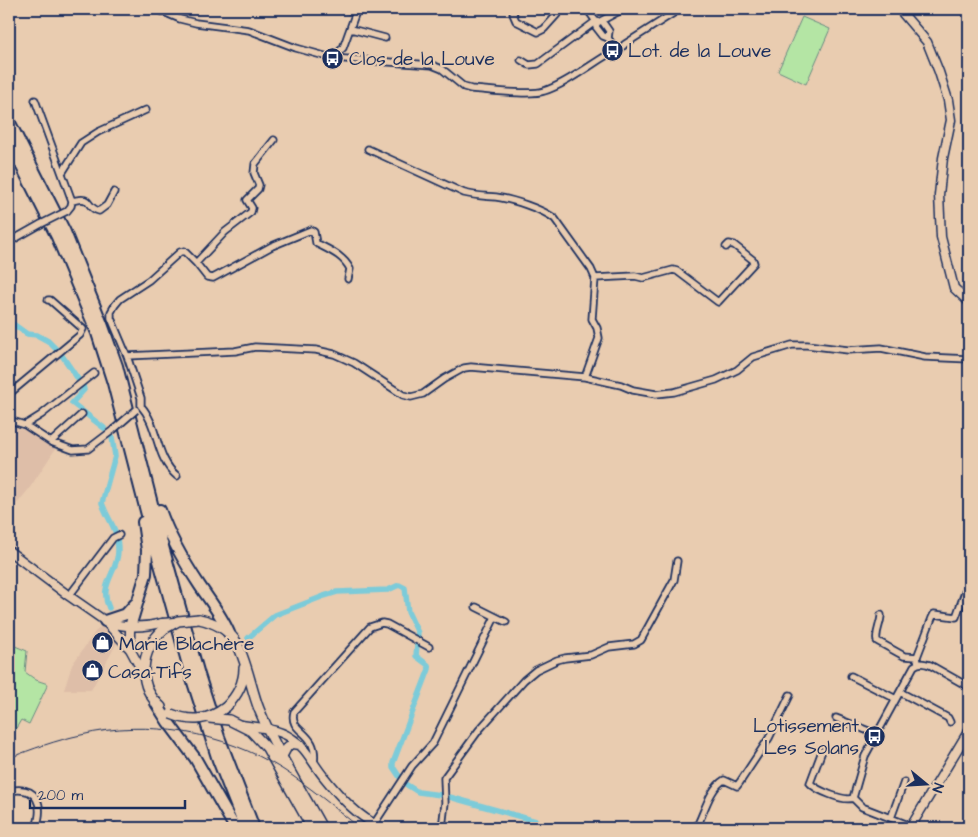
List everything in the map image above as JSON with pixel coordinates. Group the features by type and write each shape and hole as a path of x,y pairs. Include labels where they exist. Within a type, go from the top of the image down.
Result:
{"highway":[{"path":"9,121 69,241 117,366 214,735"},
{"path":"9,141 58,237 97,333 120,411 191,676 214,735 245,828"},
{"path":"120,411 147,550 146,574 130,627"},
{"path":"136,439 170,538 223,620 229,633"},
{"path":"105,621 113,620 126,614 139,596"},
{"path":"156,703 169,718 200,766 235,828"},
{"path":"220,753 254,828"}],"main road":[{"path":"156,703 148,689 144,673 144,660 148,647 163,626 178,621 199,619 214,623 229,633 238,646 258,708 268,730 322,828"},
{"path":"208,718 218,714 235,698 244,674 243,661"},
{"path":"169,718 229,720 242,725 267,748 309,827"},
{"path":"300,790 312,818 309,827"}],"street":[{"path":"157,9 180,19 196,23 249,30 296,48 332,58 427,64 442,69 464,87 471,89 531,93 543,92 554,86 608,55 680,9"},
{"path":"332,58 343,48 356,10 345,9"},
{"path":"515,9 513,14 516,21 538,32 544,29 562,9"},
{"path":"587,9 598,23 609,31 608,38 616,49"},
{"path":"521,60 530,64 538,64 598,23 623,9"},
{"path":"899,9 926,42 939,72 948,100 951,120 943,158 939,195 941,237 954,288 969,302"},
{"path":"350,29 385,38"},
{"path":"9,242 67,211 72,206 72,201 36,100"},
{"path":"62,172 82,143 98,132 146,110"},
{"path":"196,263 225,232 251,212 252,208 247,200 258,189 259,185 254,173 255,164 274,140"},
{"path":"368,149 464,193 517,202 550,215 592,269 595,278 592,319 597,328 599,338 585,377"},
{"path":"72,201 82,198 95,210 99,211 107,205 114,192"},
{"path":"9,420 25,425 50,442 66,449 82,450 88,449 139,408 141,398 127,356 111,318 112,312 115,305 180,252 186,253 207,277 213,278 272,246 311,230 314,232 316,243 335,253 347,263 350,269 348,279"},
{"path":"595,278 635,276 643,278 673,270 677,271 718,302 754,263 753,260 734,246 729,244 726,247"},
{"path":"9,394 80,335 83,329 48,300"},
{"path":"127,356 235,351 255,347 316,350 334,354 354,363 404,395 411,397 423,394 444,379 464,368 471,367 585,377 656,394 674,392 716,380 737,370 753,358 792,345 848,350 881,348 925,357 969,359"},
{"path":"25,425 41,415 94,373"},
{"path":"139,408 146,411 165,464 176,476"},
{"path":"50,442 82,414"},
{"path":"69,596 117,535"},
{"path":"9,551 105,621 130,649 144,673"},
{"path":"442,828 445,803 444,778 479,730 524,680 536,670 565,658 591,655 609,647 634,644 641,640 674,580 677,561"},
{"path":"852,798 865,756 917,660 934,614 956,617 969,580"},
{"path":"476,607 506,622"},
{"path":"881,615 881,622 876,637 877,641 904,656 930,665 969,687"},
{"path":"242,725 268,730 292,738 314,762 323,776 358,814 378,826 380,815 412,766 433,743 495,617"},
{"path":"105,621 130,627 163,626"},
{"path":"314,762 315,753 312,742 292,720 297,707 370,627 382,623 387,624 429,647"},
{"path":"130,627 130,649"},
{"path":"851,676 896,699"},
{"path":"900,692 948,718 950,722"},
{"path":"696,828 713,791 720,782 724,780 737,786 740,782 769,738 790,695"},
{"path":"836,718 876,734"},
{"path":"852,798 862,807 911,827 969,730"},
{"path":"284,760 288,746 293,744 300,745"},
{"path":"822,751 810,783 815,788 846,800 852,798"},
{"path":"891,818 904,782"},
{"path":"9,791 27,792 35,796 39,804 40,813 36,828"},
{"path":"366,820 380,815"}],"shaded area":[{"path":"9,425 26,431 56,448 29,489 9,513"},
{"path":"103,625 119,639 91,690 64,690 72,665 95,632"}],"green space":[{"path":"802,17 830,29 806,84 778,71"},
{"path":"9,640 15,646 27,651 25,672 36,680 48,684 29,724 21,720 9,740"}],"waterway":[{"path":"9,321 27,334 37,335 48,341 59,352"},
{"path":"61,354 80,382"},
{"path":"83,385 84,390 72,403 104,428"},
{"path":"109,608 106,592 117,559 118,543 115,531 102,503 115,456 112,437"},
{"path":"248,638 275,615 324,596 337,592 388,590 399,585 405,588 408,612 418,633 416,656 428,665 429,669 393,763 393,767 401,779"},
{"path":"407,785 418,792 441,795"},
{"path":"446,796 536,821 543,828"}],"tram line":[{"path":"9,758 63,739 106,730 132,728 184,732 210,738 259,756 282,769 322,797 360,828"}],"place":[{"name":"Lot. de la Louve","path":"612,50"},
{"name":"Clos de la Louve","path":"333,58"},
{"name":"Marie Blachère","path":"103,643"},
{"name":"Casa-Tifs","path":"92,671"},
{"name":"Lotissement Les Solans","path":"875,736"}]}
